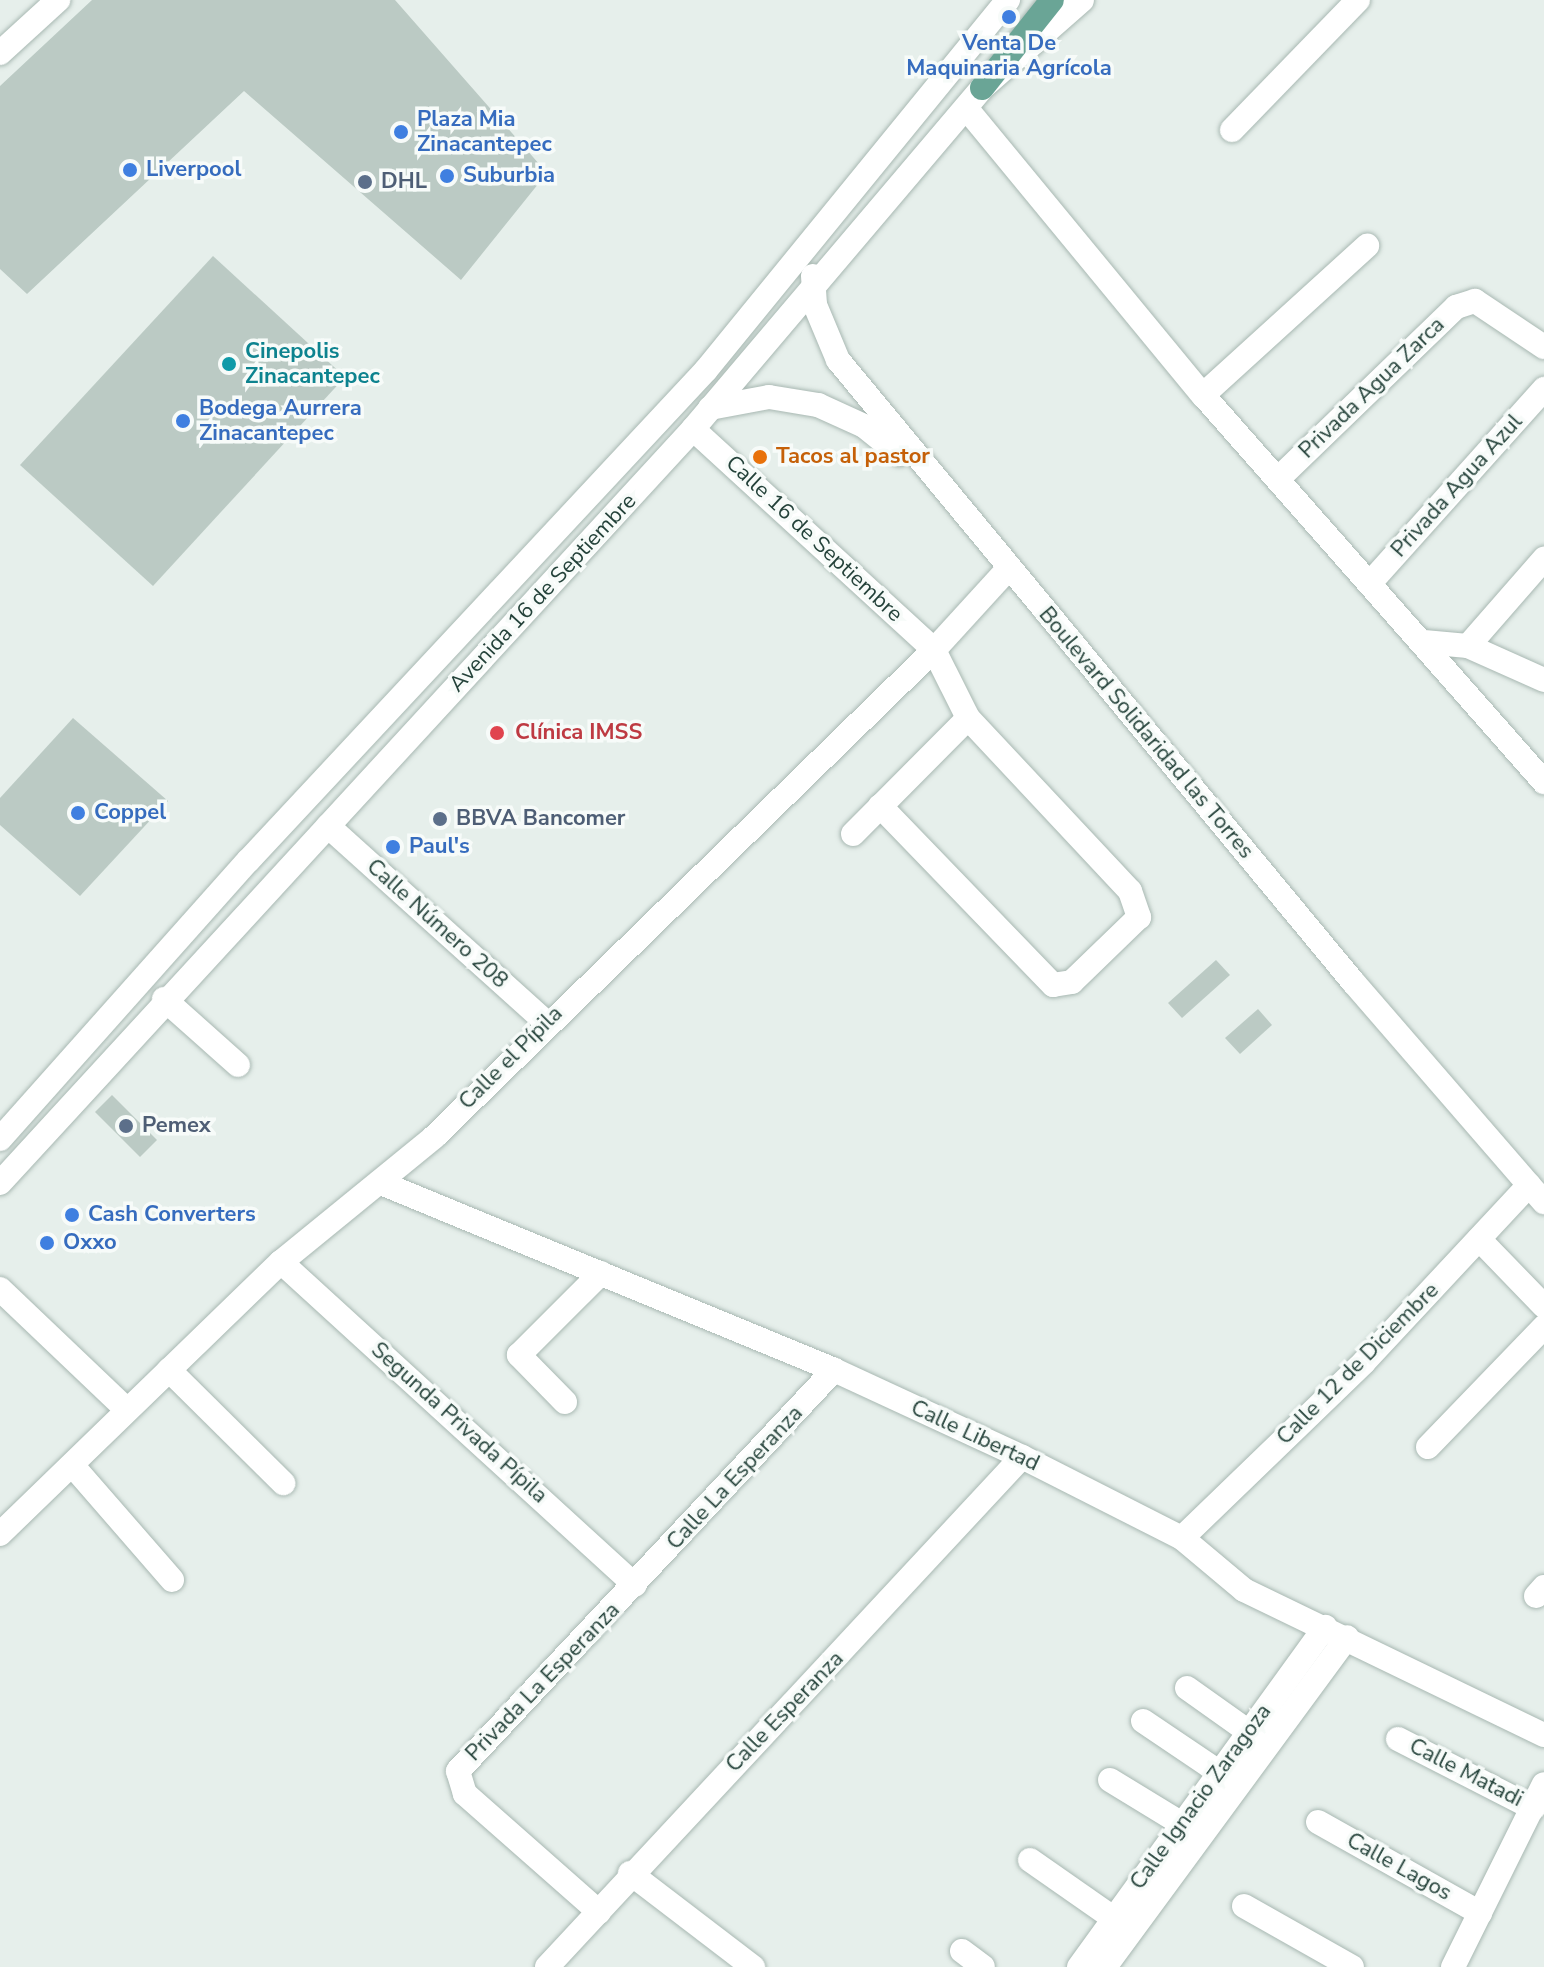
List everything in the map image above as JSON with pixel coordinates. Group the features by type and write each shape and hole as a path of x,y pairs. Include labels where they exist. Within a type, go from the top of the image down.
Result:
{"main road":[{"path":"982,88 1052,0"}],"street":[{"path":"0,53 58,0"},
{"name":"Avenida 16 de Septiembre","path":"0,1139 248,861 706,370 1008,0"},
{"name":"Avenida 16 de Septiembre","path":"0,1183 164,999 328,826 693,429 982,88 1082,0"},
{"path":"1232,130 1358,0"},
{"path":"966,108 1203,395 1424,642 1544,782"},
{"name":"Boulevard Solidaridad las Torres","path":"814,234 815,305 838,360 948,497 1536,1194"},
{"path":"1203,395 1367,246"},
{"name":"Privada Agua Zarca","path":"1278,479 1449,313 1470,300 1544,347"},
{"name":"Privada Agua Azul","path":"1370,583 1544,389"},
{"path":"710,408 769,397 844,414 948,497"},
{"name":"Calle 16 de Septiembre","path":"693,429 934,650"},
{"path":"1468,646 1544,559"},
{"name":"Calle el Pípila","path":"0,1534 281,1262 381,1183 934,650 1009,568"},
{"path":"1424,642 1468,646 1543,677"},
{"path":"880,806 1042,976 1064,987 1139,917 1130,891 968,718 934,650"},
{"path":"853,834 968,718"},
{"name":"Calle Número 208","path":"328,826 546,1022"},
{"path":"164,999 238,1065"},
{"name":"Calle Libertad","path":"381,1183 834,1370 1022,1457 1182,1538 1244,1590 1544,1735"},
{"name":"Calle 12 de Diciembre","path":"1182,1538 1364,1362 1479,1239 1536,1194"},
{"path":"1479,1239 1544,1306"},
{"name":"Segunda Privada Pípila","path":"281,1262 635,1585"},
{"path":"565,1402 519,1355 601,1273"},
{"path":"0,1289 127,1410"},
{"path":"1428,1447 1544,1327"},
{"path":"169,1370 283,1483"},
{"name":"Calle La Esperanza","path":"635,1585 834,1370"},
{"name":"Calle Esperanza","path":"547,1967 599,1912 630,1873 1022,1457"},
{"path":"73,1466 172,1580"},
{"name":"Privada La Esperanza","path":"599,1912 456,1781 472,1753 635,1585"},
{"name":"Calle Ignacio Zaragoza","path":"1105,1967 1122,1925 1182,1824 1288,1677 1336,1632"},
{"name":"Calle Ignacio Zaragoza","path":"1079,1967 1122,1925 1309,1691 1336,1632"},
{"path":"1288,1677 1309,1691"},
{"path":"1187,1688 1249,1732"},
{"path":"1143,1721 1220,1773"},
{"name":"Calle Matadi","path":"1398,1739 1533,1808"},
{"path":"1110,1780 1182,1824"},
{"path":"1453,1967 1544,1784"},
{"name":"Calle Lagos","path":"1318,1822 1480,1913"},
{"path":"1030,1860 1122,1925"},
{"path":"630,1873 753,1967"},
{"path":"1244,1906 1352,1967"},
{"path":"962,1951 983,1967"}],"building":[{"name":"Plaza Mia Zinacantepec","path":"92,0 395,0 547,173 461,280 244,91 27,294 0,269 0,86"},
{"name":"Bodega Aurrera Zinacantepec","path":"213,256 345,377 153,586 20,465"},
{"name":"Coppel","path":"73,718 168,801 80,896 0,825 0,798"},
{"path":"1216,960 1230,975 1182,1018 1168,1003"},
{"path":"1258,1009 1272,1025 1240,1054 1225,1038"},
{"name":"Pemex","path":"112,1095 157,1140 140,1157 95,1112"}],"place":[{"name":"Venta De Maquinaria Agrícola","path":"1009,17"},
{"name":"Plaza Mia Zinacantepec","path":"401,132"},
{"name":"Liverpool","path":"130,170"},
{"name":"Suburbia","path":"447,176"},
{"name":"DHL","path":"365,182"},
{"name":"Cinepolis Zinacantepec","path":"229,364"},
{"name":"Bodega Aurrera Zinacantepec","path":"183,421"},
{"name":"Tacos al pastor","path":"760,457"},
{"name":"Clínica IMSS","path":"497,733"},
{"name":"Coppel","path":"78,813"},
{"name":"BBVA Bancomer","path":"440,819"},
{"name":"Paul's","path":"393,847"},
{"name":"Pemex","path":"126,1126"},
{"name":"Cash Converters","path":"72,1215"},
{"name":"Oxxo","path":"47,1243"}]}
